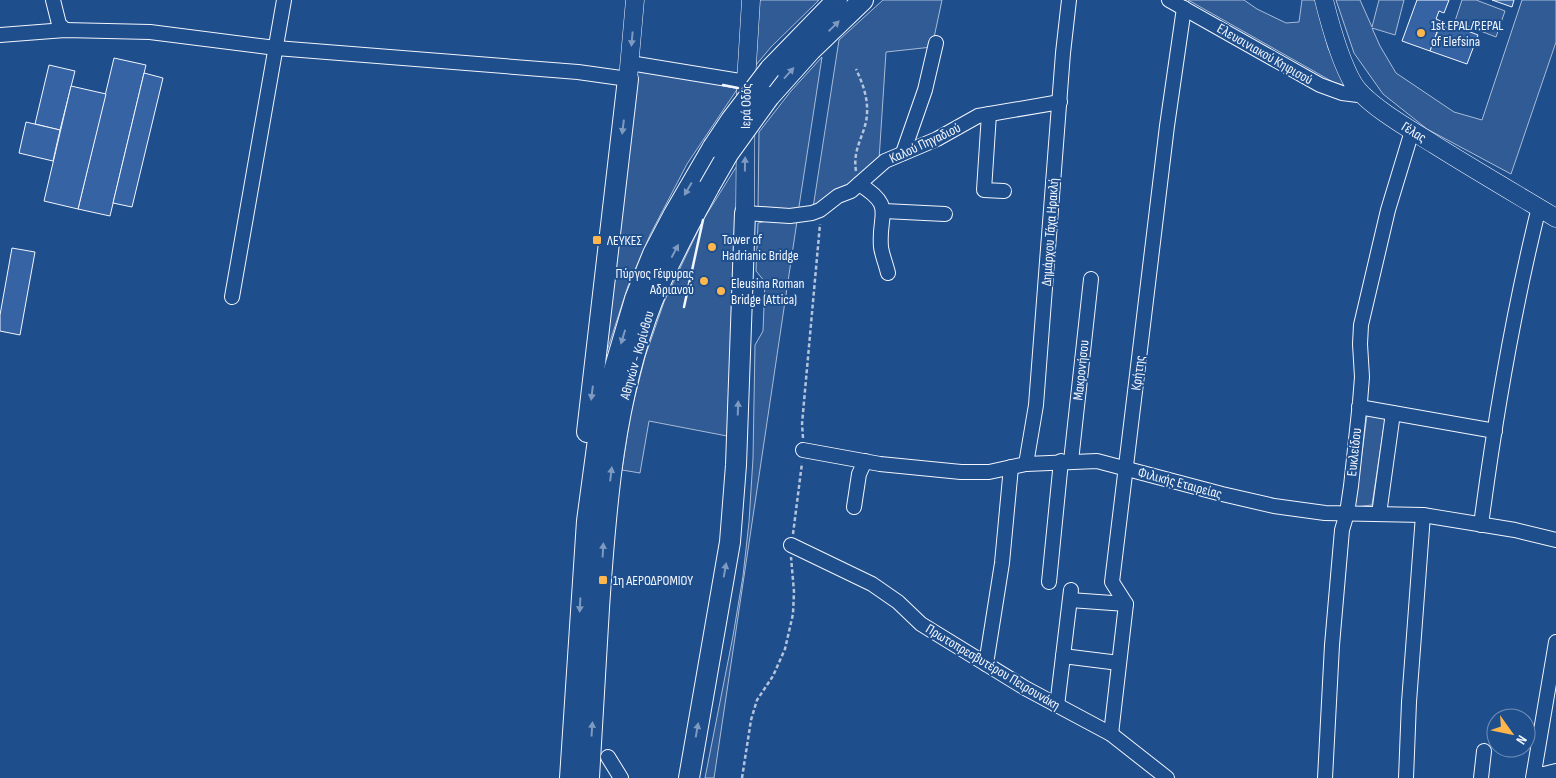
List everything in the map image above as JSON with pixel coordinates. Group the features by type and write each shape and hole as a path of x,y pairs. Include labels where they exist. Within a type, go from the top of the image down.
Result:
{"highway":[{"name":"Αθηνών - Κορίνθου","path":"570,778 587,521 599,432 609,387 635,299 674,214 731,120 770,69 837,0"},
{"name":"Αθηνών - Κορίνθου","path":"589,778 604,522 616,434 628,381 652,304 669,262 728,154 769,97 811,50 861,1"},
{"path":"587,521 585,451 629,71"},
{"path":"689,778 730,542 736,465 745,213"}],"main road":[{"path":"629,71 635,0"},
{"name":"Ιερά Οδός","path":"745,213 746,82 751,0"},
{"name":"Γέλας","path":"1324,0 1344,62 1354,84 1366,96 1385,113 1412,131 1556,218"}],"street":[{"path":"53,0 59,24 65,30"},
{"path":"232,297 284,0"},
{"name":"Δημάρχου Τάχα Ηρακλή","path":"1026,464 1036,405 1069,0"},
{"name":"Ελευσινιακού Κηφισού","path":"1169,0 1320,85 1342,93 1366,96"},
{"name":"Κρήτης","path":"1126,604 1112,582 1163,154 1184,8"},
{"path":"0,35 65,30 150,32 276,48 578,72 629,71 746,82"},
{"path":"904,154 925,90 936,43"},
{"name":"Καλού Πηγαδιού","path":"745,213 790,216 812,213 820,210 838,196 851,191 885,162 937,139 978,116 1060,102"},
{"path":"989,114 984,190 1004,191"},
{"name":"Ευκλείδου","path":"1325,778 1332,645 1342,530 1347,513 1362,377 1361,325 1388,210 1412,131"},
{"path":"859,184 875,195 881,202 884,211 881,249 888,273"},
{"path":"1481,525 1494,431 1512,332 1538,208"},
{"path":"884,211 946,214"},
{"name":"Μακρονήσου","path":"1049,582 1091,279"},
{"path":"1359,406 1494,431"},
{"path":"1379,514 1393,413"},
{"name":"Φιλικής Εταιρείας","path":"803,450 865,461 961,472 989,472 1026,464 1066,461 1097,462 1274,506 1325,513 1424,515 1515,530 1556,540"},
{"path":"854,507 859,474 865,461"},
{"path":"986,664 1002,564 1011,467"},
{"path":"1406,778 1409,693 1424,515"},
{"name":"Πρωτοπρεσβυτέρου Πειρουνάκη","path":"791,545 872,584 898,602 921,624 1057,706 1111,734 1167,778"},
{"path":"1057,706 1071,595 1126,604 1111,734"},
{"path":"1556,642 1533,776 1556,771"},
{"path":"1064,656 1119,662"},
{"path":"1481,778 1484,751"},
{"path":"608,757 621,778"}],"path":[{"path":"856,69 865,91 867,116 854,161 859,184"},
{"path":"742,778 751,720 757,700 773,676 785,649 793,614 794,592 790,562 791,545 803,450 802,424 819,242 820,210"}],"shaded area":[{"path":"757,0 819,0 771,47 756,65"},
{"path":"883,0 942,0 932,47 886,52 879,160 845,188 813,208 839,40"},
{"path":"1188,0 1244,0 1257,9 1286,23 1299,22 1302,0 1316,0 1328,48 1346,86 1333,82"},
{"path":"1336,0 1360,0 1372,27 1379,0 1404,0 1395,35 1372,28 1396,73 1454,112 1482,120 1522,0 1556,0 1556,42 1511,174 1427,129 1383,94 1354,53"},
{"path":"1462,0 1476,0 1505,11 1496,37 1455,21"},
{"path":"822,57 798,213 758,209 759,132 791,91"},
{"path":"646,69 738,88 687,164 650,235 628,286 604,360 634,74"},
{"path":"738,164 727,436 649,421 640,473 622,470 630,416 645,357 664,302 703,220"},
{"path":"767,221 797,221 714,778 705,778 743,576 753,458 755,345 763,331 765,282 756,271 758,223"},
{"path":"1367,415 1385,419 1372,505 1355,507"}],"building":[{"name":"1st EPAL/P.EPAL of Elefsina","path":"1417,0 1449,0 1444,13 1439,11 1436,19 1441,21 1430,51 1402,41"},
{"name":"1st EPAL/P.EPAL of Elefsina","path":"1492,0 1514,0 1512,7"},
{"name":"1st EPAL/P.EPAL of Elefsina","path":"1450,24 1478,35 1467,64 1430,51 1440,25 1448,28"},
{"path":"114,58 146,65 110,216 78,209"},
{"path":"49,65 75,71 60,130 35,124"},
{"path":"144,73 163,78 132,207 113,203"},
{"path":"71,86 106,94 78,209 44,201"},
{"path":"26,122 60,130 53,161 19,153"},
{"path":"12,248 35,252 20,335 0,331 0,315"}],"wall":[{"path":"723,85 738,88"},
{"path":"684,307 703,220"}],"place":[{"name":"1st EPAL/P.EPAL of Elefsina","path":"1421,33"},
{"name":"ΛΕΥΚΕΣ","path":"597,240"},
{"name":"Tower of Hadrianic Bridge","path":"712,247"},
{"name":"Πύργος Γέφυρας Αδριανού","path":"704,281"},
{"name":"Eleusina Roman Bridge (Attica)","path":"721,291"},
{"name":"1η ΑΕΡΟΔΡΟΜΙΟΥ","path":"603,580"}]}
